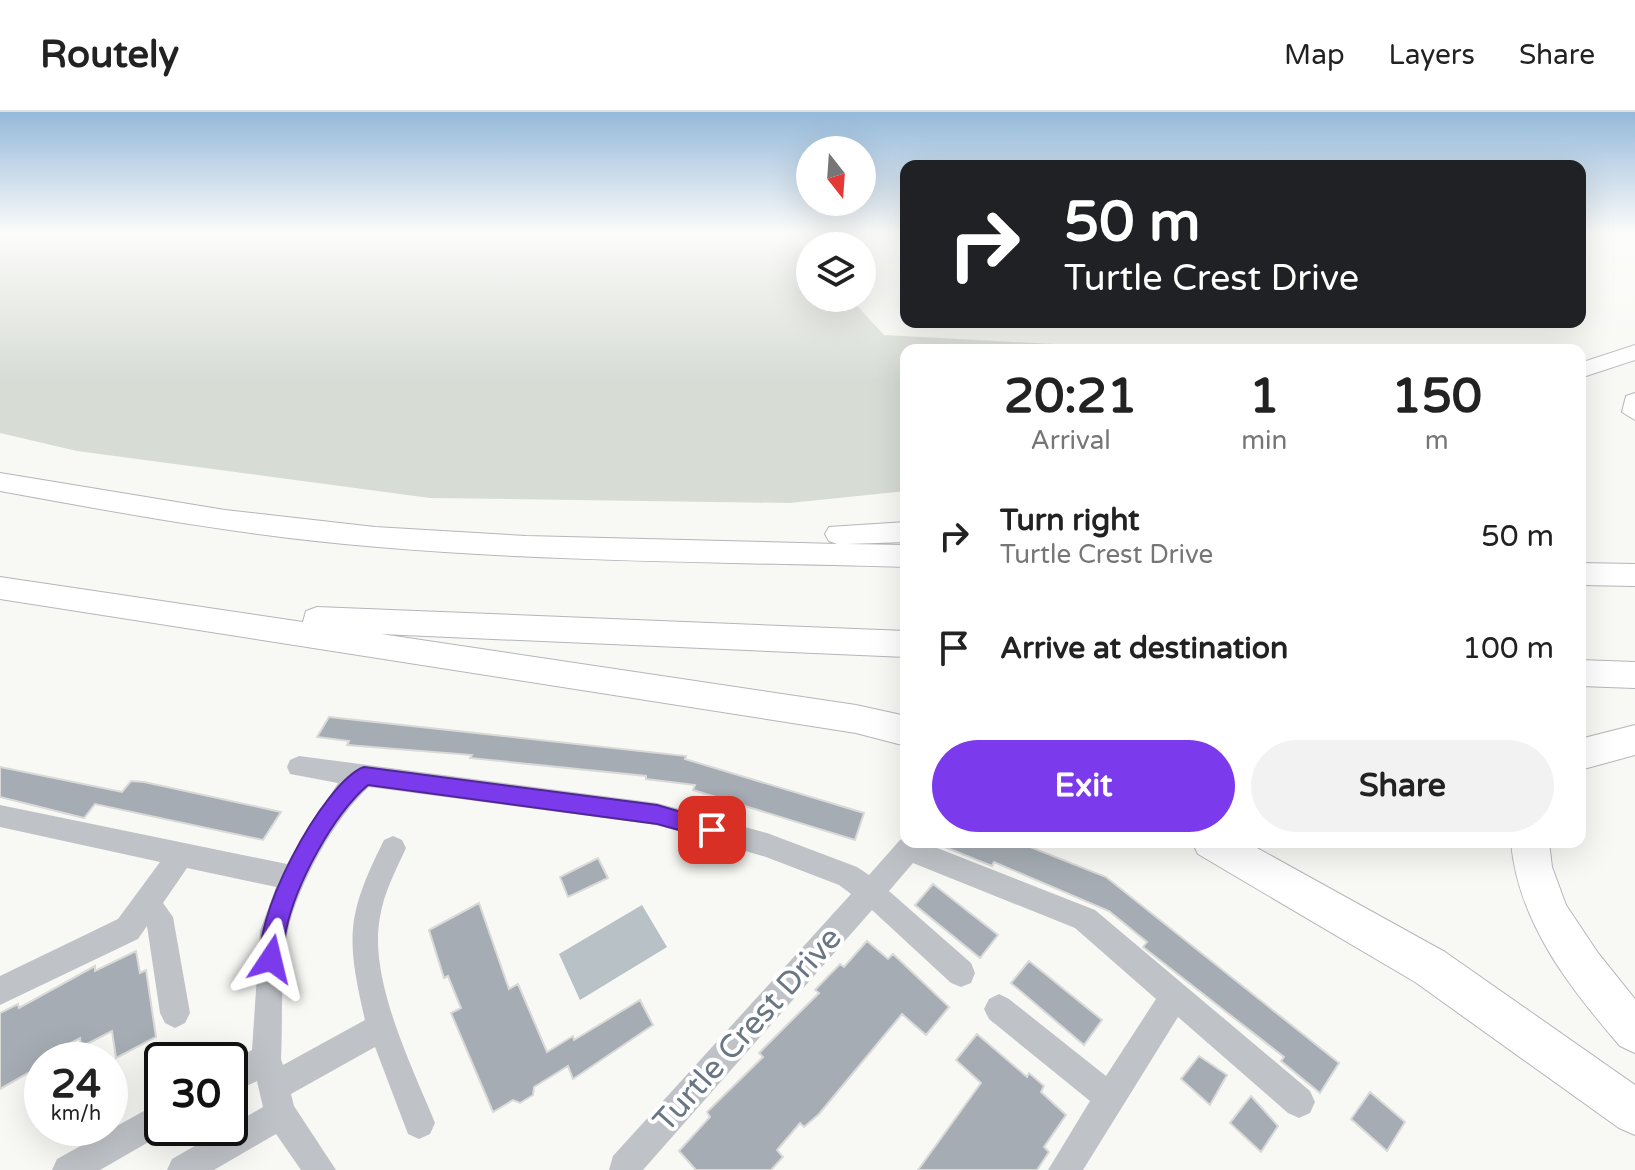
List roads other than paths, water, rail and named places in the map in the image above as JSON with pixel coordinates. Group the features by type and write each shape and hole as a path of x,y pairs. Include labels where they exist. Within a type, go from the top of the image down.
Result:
{"highway":[{"path":"1586,368 1635,352"},
{"path":"1635,401 1635,412"},
{"path":"0,482 153,509 301,530 516,545 900,556"},
{"path":"516,545 900,532"},
{"path":"1586,574 1635,575"},
{"path":"0,588 856,719 900,730"},
{"path":"154,612 900,644"},
{"path":"1586,673 1635,675"},
{"path":"1586,753 1635,740"},
{"path":"1222,848 1430,967 1635,1112"},
{"path":"1531,848 1535,875 1560,933 1635,1031"}],"street":[{"path":"299,767 657,814 767,845 848,876 871,892 961,973"},
{"path":"320,1170 273,1087 274,931 293,878 342,795 364,776"},
{"path":"0,816 293,878"},
{"path":"393,848 373,887 362,920 361,946 382,1027 419,1123"},
{"name":"Turtle Crest Drive","path":"623,1169 909,849 1085,919 1299,1102"},
{"path":"0,991 128,929 180,856"},
{"path":"145,905 159,917 175,1013"},
{"path":"1064,1170 1174,997"},
{"path":"999,1009 1111,1099"},
{"path":"183,1170 273,1087 382,1027"},
{"path":"248,1082 273,1087"},
{"path":"68,1170 144,1127"}]}
